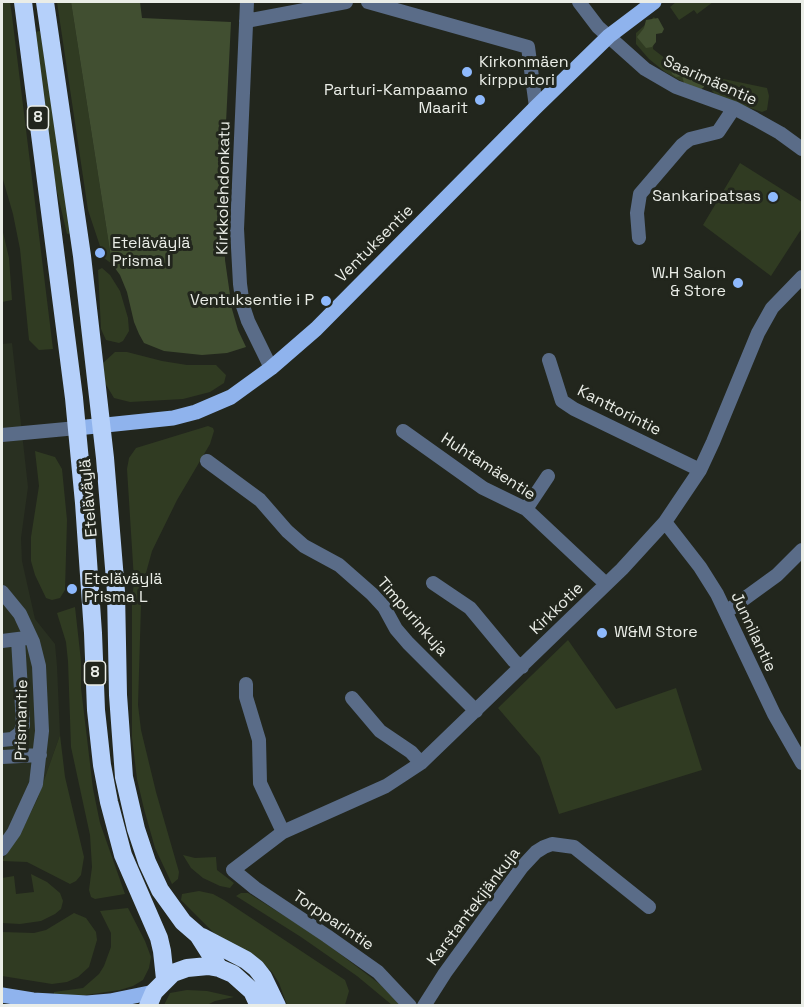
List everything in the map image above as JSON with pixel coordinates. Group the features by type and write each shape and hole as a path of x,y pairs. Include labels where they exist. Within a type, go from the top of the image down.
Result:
{"highway":[{"name":"Eteläväylä","path":"23,2 77,428 90,584 97,726 102,765 114,825 123,855 159,938 162,951 156,992"},
{"name":"Eteläväylä","path":"45,2 82,256 102,426 116,592 118,695 124,777 133,818 152,875 171,907 198,935 219,968"},
{"path":"198,935 246,960 256,968 277,1005"},
{"path":"156,992 173,973 187,968 208,966 233,974 252,991 259,1005"}],"main road":[{"name":"Ventuksentie","path":"77,428 173,418 196,412 231,397 271,369 316,329 609,36 654,2"},
{"path":"2,995 33,1000 87,1003 156,992"}],"street":[{"name":"Kirkkolehdonkatu","path":"247,2 237,229 240,284 248,321 271,369"},
{"path":"246,21 346,2"},
{"path":"368,2 528,47 536,107"},
{"name":"Saarimäentie","path":"579,2 598,27 645,69 676,87 734,108 802,148"},
{"path":"639,238 637,213 640,194 682,145 690,139 718,132 734,108"},
{"name":"Kirkkotie","path":"233,870 283,832 386,786 421,763 622,569 665,522 700,470 758,333 772,308 802,277"},
{"name":"Kanttorintie","path":"549,360 562,401 700,470"},
{"path":"2,435 77,428"},
{"name":"Huhtamäentie","path":"403,431 483,488 526,509 606,584"},
{"name":"Timpurinkuja","path":"207,461 260,500 287,531 304,546 339,565 372,594 384,607 396,629 408,643 476,711"},
{"path":"526,509 548,476"},
{"name":"Junnilantie","path":"665,522 700,567 726,612 774,714 802,763"},
{"path":"726,612 777,575 802,550"},
{"path":"433,583 470,608 514,661 522,667"},
{"name":"Prismantie","path":"2,592 20,614 25,638 39,666 42,731 36,784 14,832 2,849"},
{"path":"2,640 25,638 23,726 20,733 12,739 2,740"},
{"path":"246,684 246,697 259,740 261,783 283,832"},
{"path":"351,698 380,731 411,752 421,763"},
{"path":"2,757 40,755"},
{"name":"Karstantekijänkuja","path":"424,1005 522,867 544,847 552,844 574,848 649,906"},
{"name":"Torpparintie","path":"233,870 255,888 378,972 410,1005"}],"shaded area":[{"path":"2,2 10,2 53,349 39,350 29,340 20,249 2,176"},
{"path":"57,2 71,2 112,264 104,258 88,210"},
{"path":"676,2 713,2 697,14 694,10 679,20 670,7"},
{"path":"654,17 662,28 654,36 653,49 679,69 694,71 703,78 702,89 690,86 665,72 636,44 636,33"},
{"path":"40,31 72,233 67,234 55,183 35,32"},
{"path":"714,77 767,88 769,96 767,110 762,112 718,97 712,91"},
{"path":"740,163 802,202 802,228 771,276 703,225"},
{"path":"2,228 9,258 12,300 2,302"},
{"path":"102,268 110,275 120,291 128,318 129,331 119,343 106,340 101,329 98,270"},
{"path":"12,343 28,487 21,538 22,561 35,619 55,644 60,735 37,800 21,832 2,861 2,344"},
{"path":"115,352 127,352 187,365 216,365 226,375 224,383 210,392 183,399 130,402 114,398 105,383 103,363"},
{"path":"208,426 214,431 210,444 177,500 152,551 144,580 141,605 138,705 141,730 156,792 179,872 178,879 172,884 155,848 144,809 137,779 132,738 134,580 127,469 129,458 136,448"},
{"path":"35,451 55,457 62,469 67,520 65,590 60,598 52,600 46,598 31,561 31,537 39,486"},
{"path":"75,607 81,661 81,688 93,789 100,823 125,894 95,899 91,897 89,890 92,867 90,835 71,747 66,642 57,613"},
{"path":"568,640 616,709 676,688 702,770 559,814 540,757 498,708"},
{"path":"60,735 65,777 84,857 81,875 70,884 27,862 2,861 21,832 37,800"},
{"path":"183,855 195,858 216,857 217,870 234,883 230,888 203,878 191,868"},
{"path":"31,874 47,882 60,893 63,901 61,909 41,921 20,924 2,923 2,878 14,876 16,894 34,892"},
{"path":"199,891 213,894 224,900 345,980 349,991 345,1005 287,1005 279,983 272,972 260,961 215,934 181,900 182,894"},
{"path":"248,893 315,935 381,985 400,1005 392,1005 357,976 236,896"},
{"path":"128,908 151,957 143,980 120,990 79,996 54,995 54,992 83,988 99,974 111,947 111,933 100,911"},
{"path":"74,913 86,918 96,932 97,940 89,967 78,977 67,982 52,984 2,976 2,932 34,933 46,930"},
{"path":"187,990 207,991 234,997 207,1005 164,1005 170,993"}],"green space":[{"path":"71,2 140,2 142,18 231,22 224,163 225,260 232,309 246,347 227,353 202,355 164,351 144,343 139,334 127,292 120,275 112,264"},
{"path":"658,18 664,29 662,33 656,34 656,42 652,47 646,48 637,37 644,28 646,20"},
{"path":"676,64 683,65 685,71 689,71 693,76 700,75 704,79 704,87 698,92 684,83 682,76 676,77 672,74 671,70"}],"place":[{"name":"Kirkonmäen kirpputori","path":"467,72"},
{"name":"Parturi-Kampaamo Maarit","path":"480,100"},
{"name":"Sankaripatsas","path":"773,197"},
{"name":"Eteläväylä Prisma I","path":"100,253"},
{"name":"W.H Salon & Store","path":"738,283"},
{"name":"Ventuksentie i P","path":"326,301"},
{"name":"Eteläväylä Prisma L","path":"72,589"},
{"name":"W&M Store","path":"602,633"}]}
